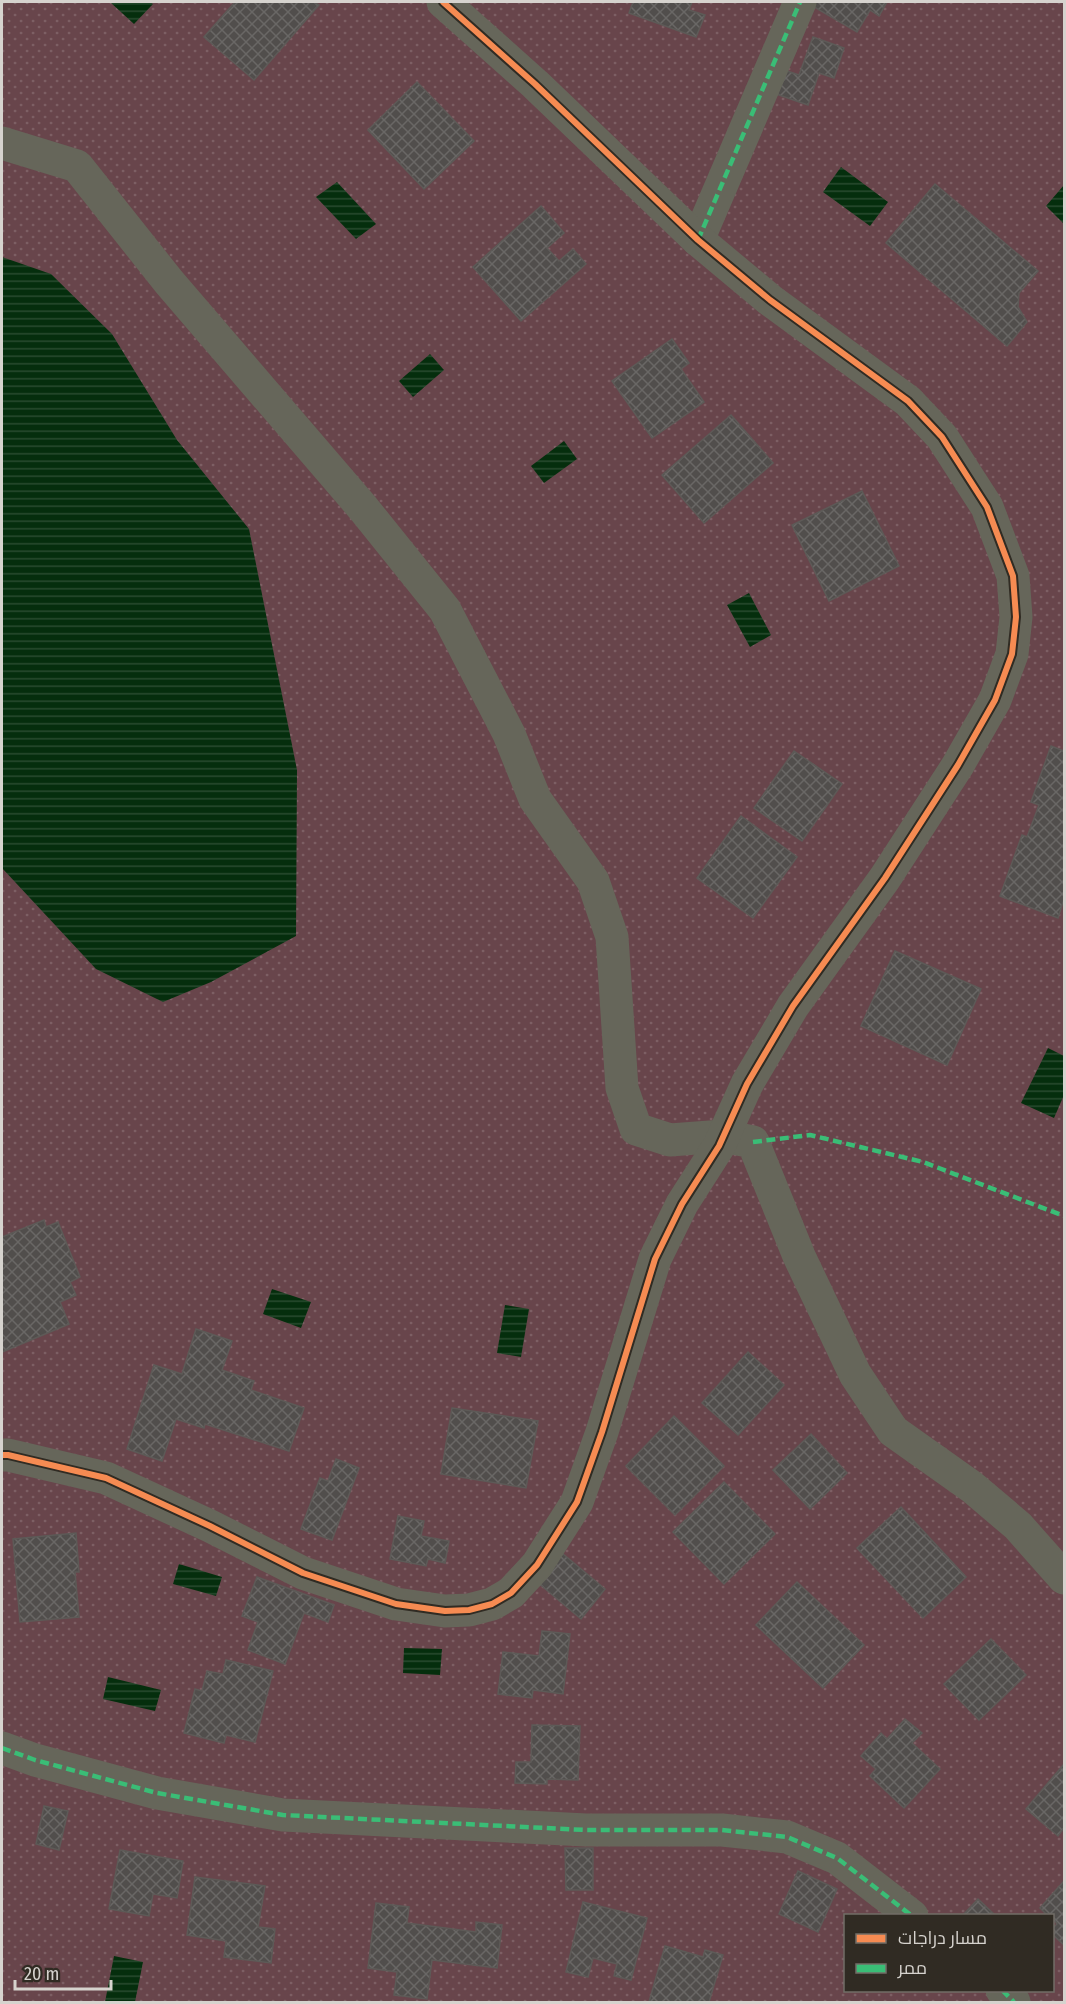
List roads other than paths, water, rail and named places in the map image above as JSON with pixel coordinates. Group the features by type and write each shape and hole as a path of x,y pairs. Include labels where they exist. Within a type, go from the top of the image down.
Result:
{"street":[{"path":"2,1455 106,1479 210,1526 303,1573 347,1590 396,1604 446,1611 469,1610 492,1604 511,1593 537,1565 577,1502 602,1432 655,1259 682,1204 723,1136 747,1084 794,1006 885,878 958,765 995,700 1012,654 1016,617 1013,576 987,507 967,472 942,438 908,401 770,300 698,240 535,84 443,2"},
{"path":"698,240 800,2"},
{"path":"2,143 78,166 169,282 363,508 445,610 509,734 535,799 593,881 612,937 622,1088 636,1129 670,1140 723,1136 753,1142 799,1256 855,1374 893,1431 980,1493 1017,1526 1065,1578"},
{"path":"2,1748 35,1760 157,1793 284,1815 586,1830 722,1830 787,1837 837,1858 909,1914"}]}
